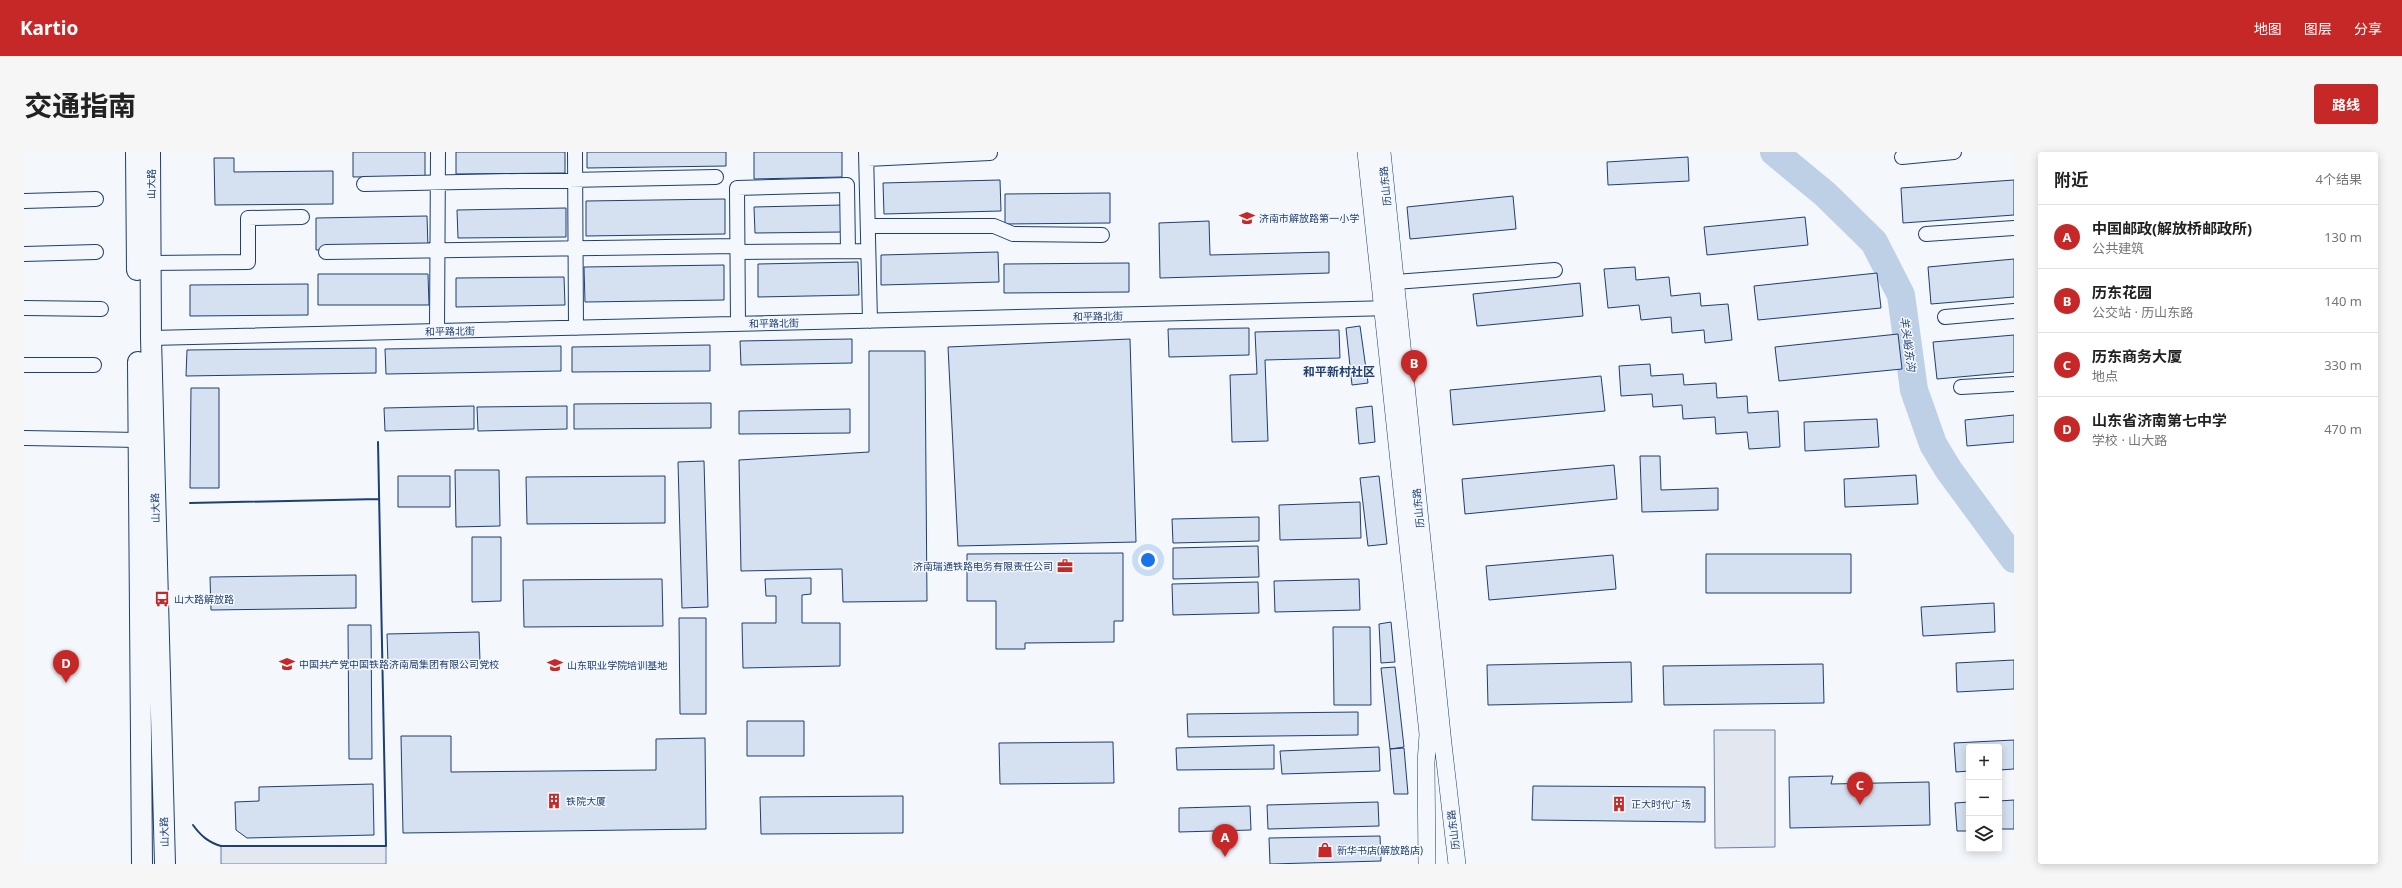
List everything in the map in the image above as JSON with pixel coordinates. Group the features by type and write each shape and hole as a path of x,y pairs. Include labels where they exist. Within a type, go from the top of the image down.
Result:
{"main road":[{"name":"山大路","path":"136,152 142,864"},
{"name":"山大路","path":"150,152 151,338 165,864"}],"street":[{"path":"437,331 438,152"},
{"path":"574,152 576,328"},
{"name":"历山东路","path":"1366,152 1390,308 1457,864"},
{"name":"历山东路","path":"1382,152 1395,282 1390,308 1428,734 1426,763 1427,864"},
{"path":"1902,156 1954,152"},
{"path":"870,321 867,155 990,153"},
{"path":"364,184 716,177"},
{"path":"738,324 738,188 847,185 848,251"},
{"path":"24,201 96,199"},
{"path":"151,263 248,262 248,218 302,217"},
{"path":"868,226 994,226 1014,234 1102,235"},
{"path":"1926,234 2014,228"},
{"path":"326,252 575,248 868,251"},
{"path":"24,254 96,252"},
{"path":"1395,282 1555,270"},
{"path":"24,308 101,309"},
{"name":"和平路北街","path":"151,338 1390,308"},
{"path":"1945,318 2014,311"},
{"path":"24,365 94,365"},
{"path":"1961,387 2014,384"},
{"path":"24,438 139,440"}],"shaded area":[{"path":"1714,730 1775,730 1775,847 1715,848"},
{"path":"221,846 386,846 386,864 221,864"}],"building":[{"path":"353,152 425,152 425,176 353,177"},
{"path":"456,152 565,152 565,173 456,174"},
{"path":"587,152 726,152 726,166 587,168"},
{"path":"754,152 842,152 842,177 754,179"},
{"path":"1688,157 1689,181 1608,185 1607,162"},
{"path":"214,158 234,158 234,172 333,171 333,204 215,205"},
{"path":"1000,180 1001,211 884,214 883,183"},
{"path":"2014,180 2014,215 1903,223 1901,188"},
{"path":"1110,193 1110,223 1005,224 1005,194"},
{"path":"1513,196 1516,229 1410,239 1407,207"},
{"path":"725,199 725,234 586,236 586,201"},
{"path":"843,205 843,232 755,233 754,207"},
{"path":"566,208 566,237 458,238 457,210"},
{"path":"427,216 428,248 316,250 316,218"},
{"path":"1805,217 1808,245 1707,255 1704,227"},
{"path":"1209,221 1210,255 1329,252 1329,273 1160,278 1159,223"},
{"path":"998,252 999,282 881,285 881,255"},
{"path":"2014,259 2014,297 1931,304 1928,267"},
{"path":"858,262 859,295 758,297 758,264"},
{"path":"1129,263 1129,292 1004,293 1004,264"},
{"path":"724,265 724,300 585,302 584,267"},
{"path":"1635,267 1636,280 1669,277 1671,296 1700,293 1701,306 1728,304 1732,340 1705,343 1704,330 1672,333 1671,317 1641,320 1639,305 1608,308 1604,269"},
{"path":"1877,273 1881,308 1758,320 1754,286"},
{"path":"318,274 428,274 429,305 318,305"},
{"path":"564,277 565,305 456,307 456,278"},
{"path":"1580,283 1583,316 1477,326 1473,294"},
{"path":"308,284 308,315 190,316 190,285"},
{"path":"1360,326 1368,383 1352,385 1346,328"},
{"path":"1249,328 1249,355 1169,357 1168,329"},
{"path":"1339,330 1340,358 1265,360 1268,441 1232,442 1230,375 1257,374 1255,332"},
{"path":"1898,334 1902,369 1779,381 1775,347"},
{"path":"2014,335 2014,372 1937,379 1933,342"},
{"path":"852,339 852,363 741,365 740,341"},
{"path":"1130,339 1136,542 958,546 948,347"},
{"path":"710,345 710,371 572,372 572,347"},
{"path":"561,346 561,371 386,374 385,349"},
{"path":"376,348 376,373 186,376 187,350"},
{"path":"869,351 925,351 927,601 843,602 842,569 741,571 739,460 869,452"},
{"path":"1650,364 1651,376 1683,374 1684,385 1716,383 1717,398 1747,396 1748,413 1778,411 1780,447 1749,449 1747,432 1716,434 1715,417 1683,419 1682,405 1653,407 1652,394 1621,396 1619,366"},
{"path":"1601,376 1605,411 1453,425 1450,390"},
{"path":"191,388 219,388 219,488 190,488"},
{"path":"711,403 711,428 574,429 574,404"},
{"path":"474,406 474,429 385,431 384,408"},
{"path":"567,406 567,429 478,431 477,407"},
{"path":"1372,406 1375,442 1359,444 1356,408"},
{"path":"850,409 850,433 739,434 739,411"},
{"path":"2014,415 2014,442 1967,446 1965,420"},
{"path":"1877,419 1879,447 1805,451 1804,422"},
{"path":"1640,456 1660,456 1661,490 1718,488 1718,510 1642,512"},
{"path":"704,461 708,607 682,608 678,462"},
{"path":"1614,465 1617,499 1465,514 1462,479"},
{"path":"455,470 499,470 500,526 456,527"},
{"path":"1916,475 1918,504 1845,507 1844,479"},
{"path":"398,476 450,476 450,507 398,507"},
{"path":"665,476 665,523 527,524 526,477"},
{"path":"1379,476 1387,544 1368,546 1360,478"},
{"path":"1360,502 1361,538 1280,540 1279,505"},
{"path":"1259,517 1259,541 1173,543 1172,519"},
{"path":"472,537 501,537 501,601 472,602"},
{"path":"1258,546 1259,577 1173,579 1173,548"},
{"path":"1123,553 1123,621 1114,621 1114,642 1025,643 1025,649 996,649 996,601 967,601 967,554"},
{"path":"1706,554 1851,554 1851,593 1706,593"},
{"path":"1613,555 1616,589 1489,600 1486,566"},
{"path":"356,575 356,608 211,610 210,577"},
{"path":"811,578 811,594 802,595 802,623 840,623 840,666 743,668 742,623 776,623 776,596 766,596 765,579"},
{"path":"662,579 663,626 524,627 523,580"},
{"path":"1359,579 1360,610 1275,612 1274,581"},
{"path":"1258,582 1259,613 1173,615 1172,584"},
{"path":"1994,603 1995,632 1923,636 1921,607"},
{"path":"679,618 706,618 706,714 680,714"},
{"path":"1391,622 1395,662 1381,663 1379,624"},
{"path":"348,625 371,625 372,759 349,759"},
{"path":"1333,627 1370,627 1371,705 1334,705"},
{"path":"479,632 480,661 388,664 387,634"},
{"path":"2014,660 2014,689 1957,692 1956,663"},
{"path":"1631,662 1632,702 1488,705 1487,665"},
{"path":"1823,664 1824,703 1664,705 1663,666"},
{"path":"1395,667 1404,747 1390,749 1381,668"},
{"path":"1358,712 1358,735 1188,737 1187,714"},
{"path":"747,721 804,721 804,756 747,756"},
{"name":"铁院大厦","path":"401,736 451,736 451,772 656,770 656,739 705,738 706,829 403,833"},
{"path":"2014,740 2014,769 2002,770 2002,744 1966,744 1966,771 1956,772 1954,743"},
{"path":"1113,742 1114,783 1000,784 999,743"},
{"path":"1274,745 1274,769 1177,770 1176,748"},
{"path":"1379,747 1380,771 1282,774 1280,751"},
{"path":"1404,748 1408,794 1394,794 1390,749"},
{"path":"1833,776 1831,784 1929,782 1930,825 1790,828 1789,777"},
{"path":"373,784 374,835 247,838 236,830 235,802 259,801 259,787"},
{"name":"正大时代广场","path":"1533,786 1705,787 1705,822 1532,820"},
{"path":"903,796 903,833 761,834 760,797"},
{"path":"2014,800 2014,829 2002,829 2002,801"},
{"path":"1378,802 1379,826 1268,829 1267,805"},
{"path":"1966,802 1966,831 1957,831 1955,803"},
{"path":"1250,806 1251,830 1179,832 1179,808"},
{"name":"新华书店(解放路店)","path":"1380,836 1381,861 1270,864 1269,838"}],"waterway":[{"name":"羊头峪东沟","path":"1774,152 1825,194 1874,242 1901,295 1914,390 1933,444 1948,469 2014,559"}],"wall":[{"path":"193,825 205,838 212,843 221,846 386,846 378,442"},
{"path":"190,503 379,499"}],"place":[{"name":"济南市解放路第一小学","path":"1247,218"},
{"name":"历东花园","path":"1414,383"},
{"name":"济南瑞通铁路电务有限责任公司","path":"1065,566"},
{"name":"山大路解放路","path":"162,599"},
{"name":"中国共产党中国铁路济南局集团有限公司党校","path":"287,664"},
{"name":"山东职业学院培训基地","path":"555,665"},
{"name":"山东省济南第七中学","path":"66,683"},
{"name":"铁院大厦","path":"554,801"},
{"name":"正大时代广场","path":"1619,804"},
{"name":"历东商务大厦","path":"1860,805"},
{"name":"新华书店(解放路店)","path":"1325,850"},
{"name":"中国邮政(解放桥邮政所)","path":"1225,857"}],"district":[{"name":"和平新村社区","path":"1339,372"}]}
